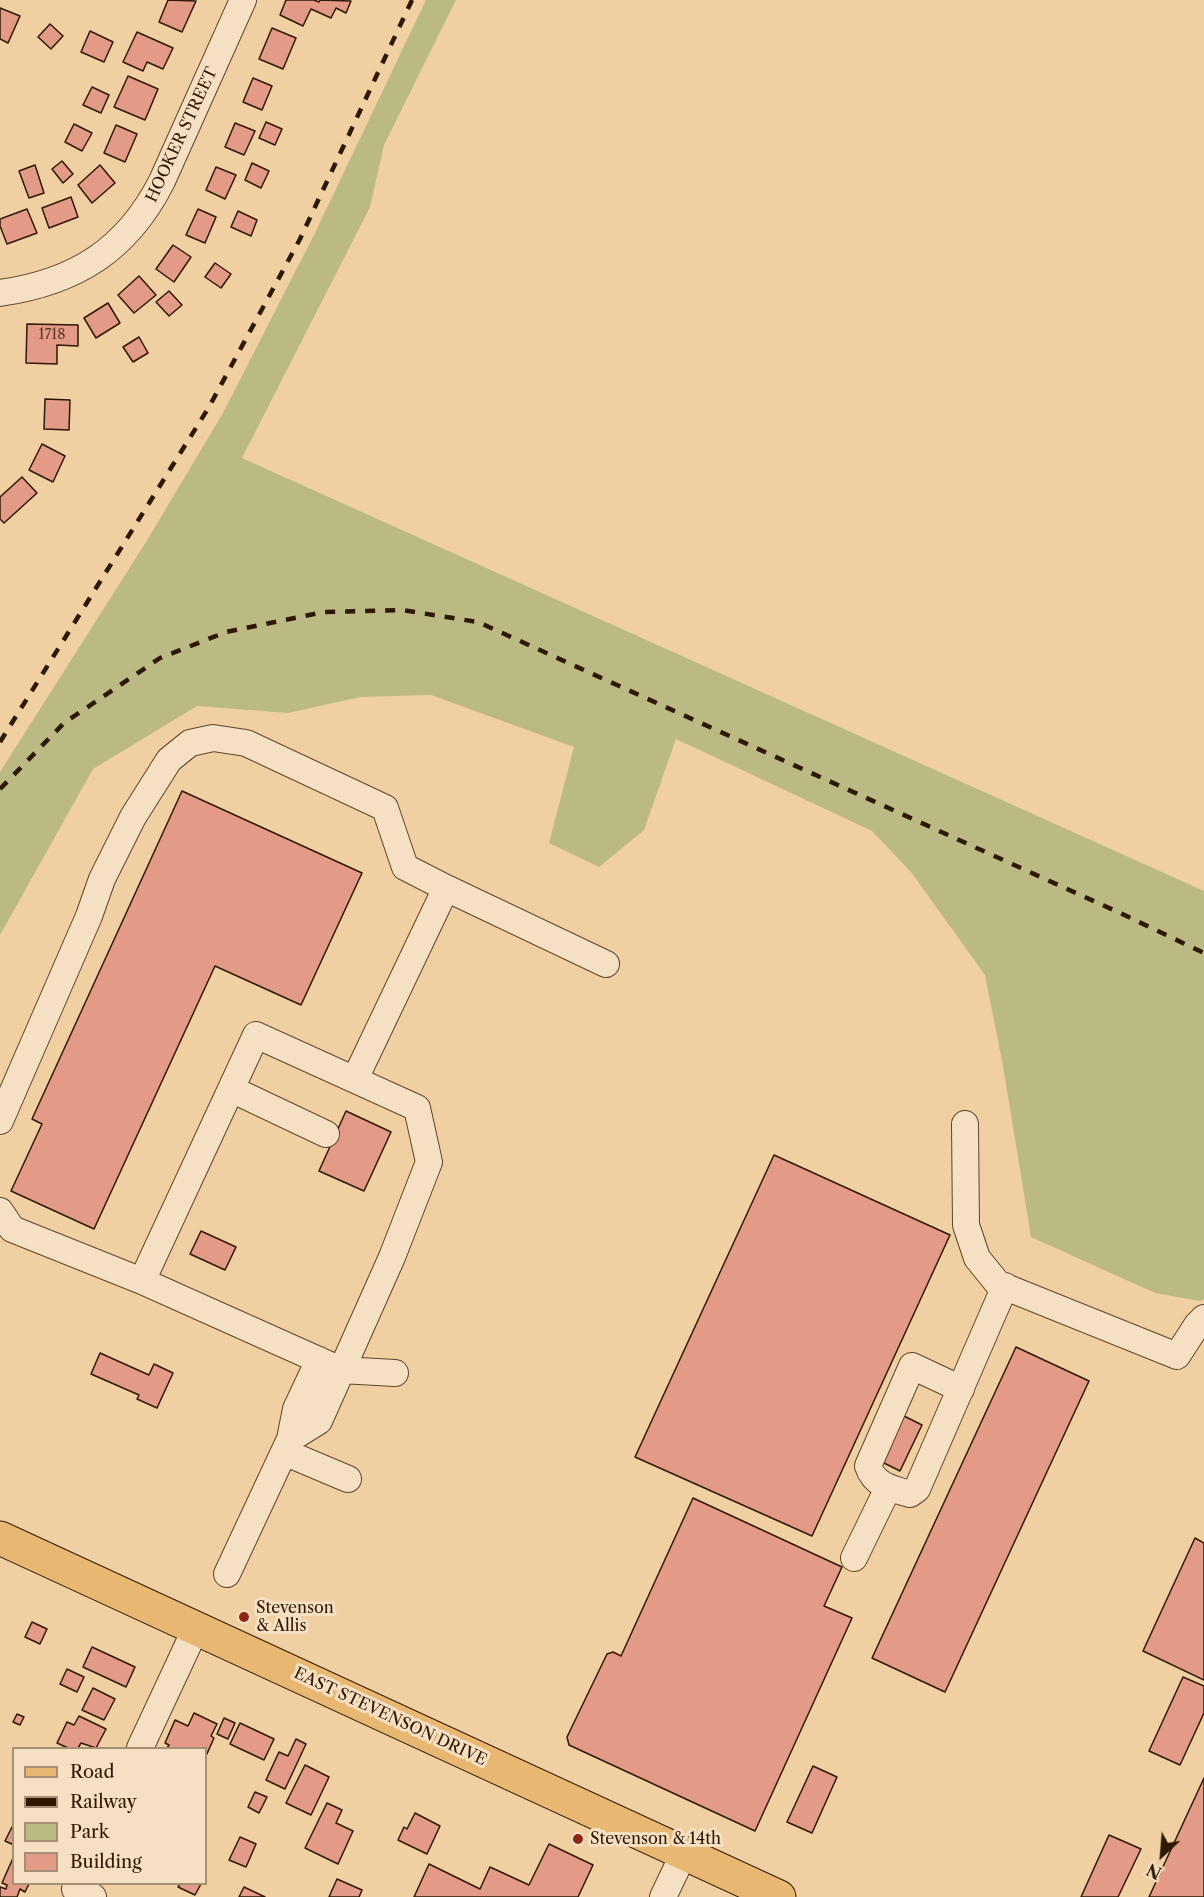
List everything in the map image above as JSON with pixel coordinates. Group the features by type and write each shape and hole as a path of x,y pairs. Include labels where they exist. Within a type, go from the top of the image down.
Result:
{"main road":[{"name":"EAST STEVENSON DRIVE","path":"0,1538 779,1897"}],"street":[{"name":"HOOKER STREET","path":"0,292 26,289 60,279 87,265 132,229 150,204 162,181 243,0"},
{"path":"0,1121 89,916 102,879 132,817 169,760 190,743 213,738 246,743 385,808 405,867 606,964"},
{"path":"355,1079 446,888"},
{"path":"142,1281 256,1035 417,1108 429,1162 392,1257 330,1365 319,1421 287,1445 227,1575"},
{"path":"231,1089 326,1134"},
{"path":"965,1124 966,1224 977,1258 998,1284 1177,1356 1204,1318"},
{"path":"0,1211 12,1229 142,1281 330,1365 395,1373"},
{"path":"961,1389 912,1366 868,1466 871,1476 888,1488 910,1494 917,1489 961,1389 1005,1286"},
{"path":"287,1445 348,1479"},
{"path":"854,1558 888,1488"},
{"path":"142,1747 196,1628"},
{"path":"663,1897 684,1853"}],"green space":[{"path":"426,0 456,0 384,145 370,207 242,458 1204,891 1204,1299 1200,1301 1155,1293 1031,1237 1003,1066 985,975 911,872 872,831 676,739 644,830 599,867 549,843 574,747 431,695 360,697 288,713 197,706 93,769 0,935 0,772 146,542 223,413 314,235"}],"building":[{"path":"168,0 196,1 182,32 159,22"},
{"path":"286,0 351,1 346,13 336,8 331,18 311,9 303,26 280,15"},
{"path":"0,8 20,16 8,43 0,39"},
{"path":"50,24 63,36 51,49 38,37"},
{"path":"272,28 296,38 283,69 259,59"},
{"path":"90,31 113,42 104,62 81,52"},
{"path":"137,32 173,48 163,69 147,62 143,71 123,62"},
{"path":"128,76 158,89 145,120 114,107"},
{"path":"253,78 272,86 262,110 243,102"},
{"path":"92,87 109,95 101,113 83,105"},
{"path":"266,122 282,129 275,145 259,138"},
{"path":"235,123 255,131 244,155 225,147"},
{"path":"74,124 92,133 82,151 65,142"},
{"path":"116,125 137,134 125,162 104,153"},
{"path":"62,161 73,174 63,183 52,169"},
{"path":"252,163 269,171 261,188 245,180"},
{"path":"35,165 44,193 29,198 19,171"},
{"path":"100,165 115,183 92,203 78,185"},
{"path":"216,167 236,175 225,199 206,190"},
{"path":"71,197 78,217 49,228 42,208"},
{"path":"27,209 37,233 7,244 0,226 0,219"},
{"path":"198,209 216,217 205,243 186,235"},
{"path":"238,211 257,220 251,236 231,227"},
{"path":"173,245 191,257 174,282 156,269"},
{"path":"215,263 231,274 221,288 205,277"},
{"path":"139,276 156,295 134,313 118,295"},
{"path":"169,291 182,305 169,316 156,302"},
{"path":"108,303 120,323 96,338 84,318"},
{"path":"27,324 78,325 78,346 57,345 57,364 26,363"},
{"path":"139,337 148,353 133,362 123,347"},
{"path":"45,399 70,400 69,430 44,429"},
{"path":"42,444 65,456 53,482 29,470"},
{"path":"22,477 37,493 4,523 0,519 0,497"},
{"path":"182,791 362,873 301,1005 215,966 94,1229 11,1191 42,1124 32,1119"},
{"path":"346,1111 391,1132 364,1191 319,1171"},
{"path":"774,1155 950,1235 812,1536 635,1457"},
{"path":"201,1231 236,1247 225,1270 190,1254"},
{"path":"1016,1347 1089,1381 945,1692 872,1658"},
{"path":"100,1353 149,1375 154,1364 173,1373 157,1408 137,1399 139,1395 91,1374"},
{"path":"898,1413 922,1425 900,1471 876,1459"},
{"path":"693,1498 842,1567 824,1606 852,1618 755,1831 569,1745 567,1737 607,1654 613,1652 621,1656"},
{"path":"1195,1538 1204,1543 1204,1680 1143,1651"},
{"path":"32,1622 47,1629 40,1644 25,1637"},
{"path":"92,1647 135,1667 126,1687 83,1667"},
{"path":"67,1669 84,1677 77,1692 60,1684"},
{"path":"1183,1677 1204,1686 1204,1713 1180,1765 1149,1751"},
{"path":"93,1688 115,1699 104,1720 82,1710"},
{"path":"194,1713 217,1724 211,1736 214,1738 207,1754 207,1747 168,1747 169,1745 165,1743 175,1720 188,1726"},
{"path":"17,1714 24,1717 20,1725 13,1722"},
{"path":"79,1716 106,1729 97,1747 81,1743 79,1747 66,1747 57,1743 67,1722 74,1725"},
{"path":"224,1718 235,1723 228,1739 217,1734"},
{"path":"240,1723 274,1739 264,1760 230,1744"},
{"path":"296,1739 306,1744 285,1789 266,1780 279,1752 288,1756"},
{"path":"305,1765 329,1777 311,1815 286,1803"},
{"path":"813,1766 837,1777 812,1833 787,1822"},
{"path":"1204,1778 1204,1897 1149,1897"},
{"path":"255,1792 267,1797 259,1813 248,1807"},
{"path":"327,1803 342,1810 336,1823 353,1831 338,1864 305,1848"},
{"path":"415,1813 440,1826 427,1854 398,1840 404,1827 407,1829"},
{"path":"12,1827 12,1844 5,1841"},
{"path":"1109,1835 1141,1849 1118,1897 1081,1897"},
{"path":"240,1837 256,1844 246,1867 229,1860"},
{"path":"549,1844 593,1865 578,1897 414,1897 429,1864 480,1889 490,1867 529,1885"},
{"path":"12,1860 12,1885 28,1885 25,1892 20,1889 17,1897 0,1897 0,1887 6,1889 7,1885 2,1883"},
{"path":"337,1879 362,1890 359,1897 329,1897"},
{"path":"179,1885 200,1885 195,1895 178,1887"},
{"path":"244,1887 265,1897 239,1897"}],"railway":[{"path":"0,742 209,407 300,239 412,0"},
{"path":"0,789 64,723 160,658 226,632 324,612 402,610 478,622 1204,953"}],"place":[{"name":"Stevenson & Allis","path":"244,1617"},
{"name":"Stevenson & 14th","path":"578,1839"}]}
